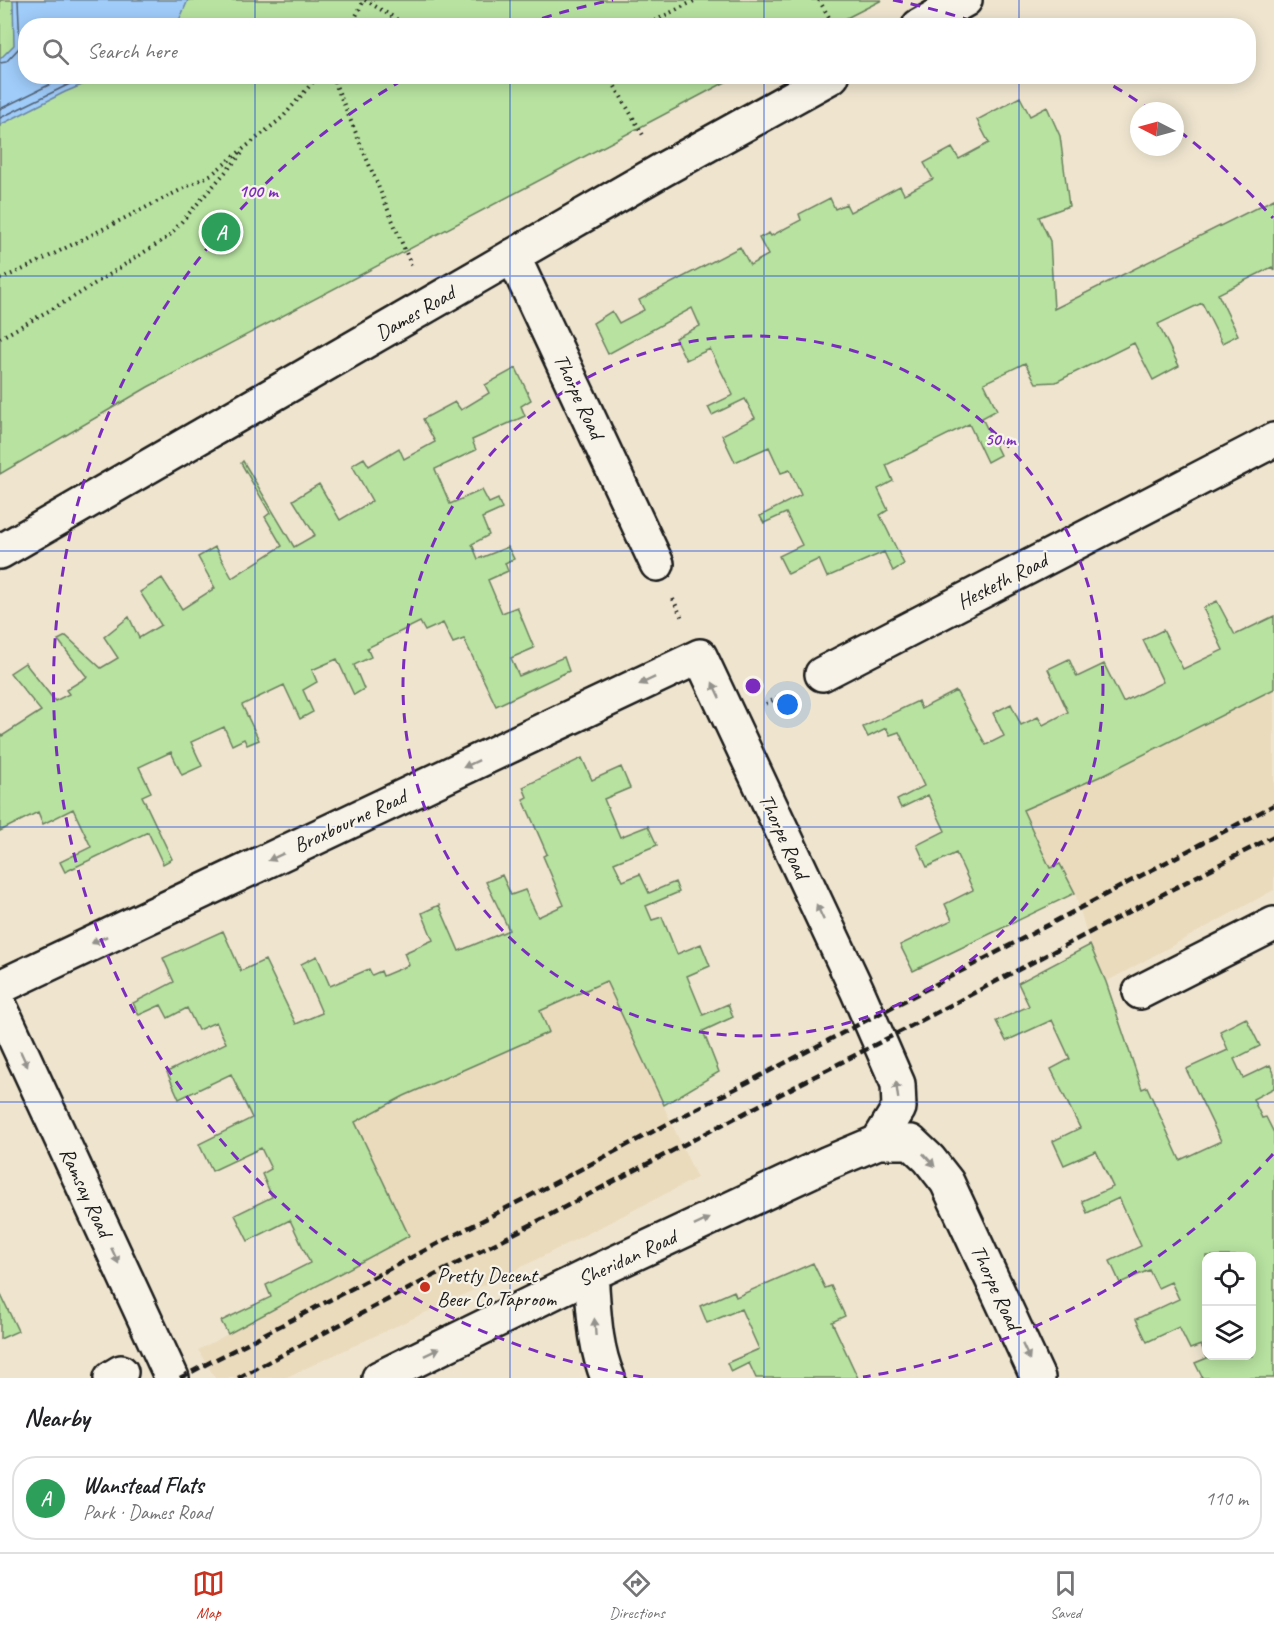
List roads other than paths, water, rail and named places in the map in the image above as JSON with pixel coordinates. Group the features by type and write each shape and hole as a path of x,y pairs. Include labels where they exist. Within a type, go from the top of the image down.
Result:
{"street":[{"name":"Dames Road","path":"0,552 662,170 818,84"},
{"name":"Thorpe Road","path":"513,256 657,564"},
{"name":"Hesketh Road","path":"822,674 1274,440"},
{"name":"Thorpe Road","path":"700,656 857,990 898,1084 899,1108 878,1142"},
{"name":"Broxbourne Road","path":"0,987 700,656"},
{"path":"1140,992 1274,924"},
{"name":"Ramsay Road","path":"0,1006 172,1378"},
{"name":"Thorpe Road","path":"878,1142 911,1142 929,1159 947,1182 1038,1378"},
{"name":"Sheridan Road","path":"379,1378 591,1274 878,1142"},
{"path":"591,1274 596,1337 608,1378"}],"water":[{"path":"13,0 188,0 180,18 18,18 18,84 84,84 0,125 0,59 14,45"}],"railway":[{"path":"180,1378 969,967 1274,805"},
{"path":"238,1378 1274,836"}],"place":[{"name":"Wanstead Flats","path":"221,232"},
{"name":"Pretty Decent Beer Co Taproom","path":"425,1287"}]}
